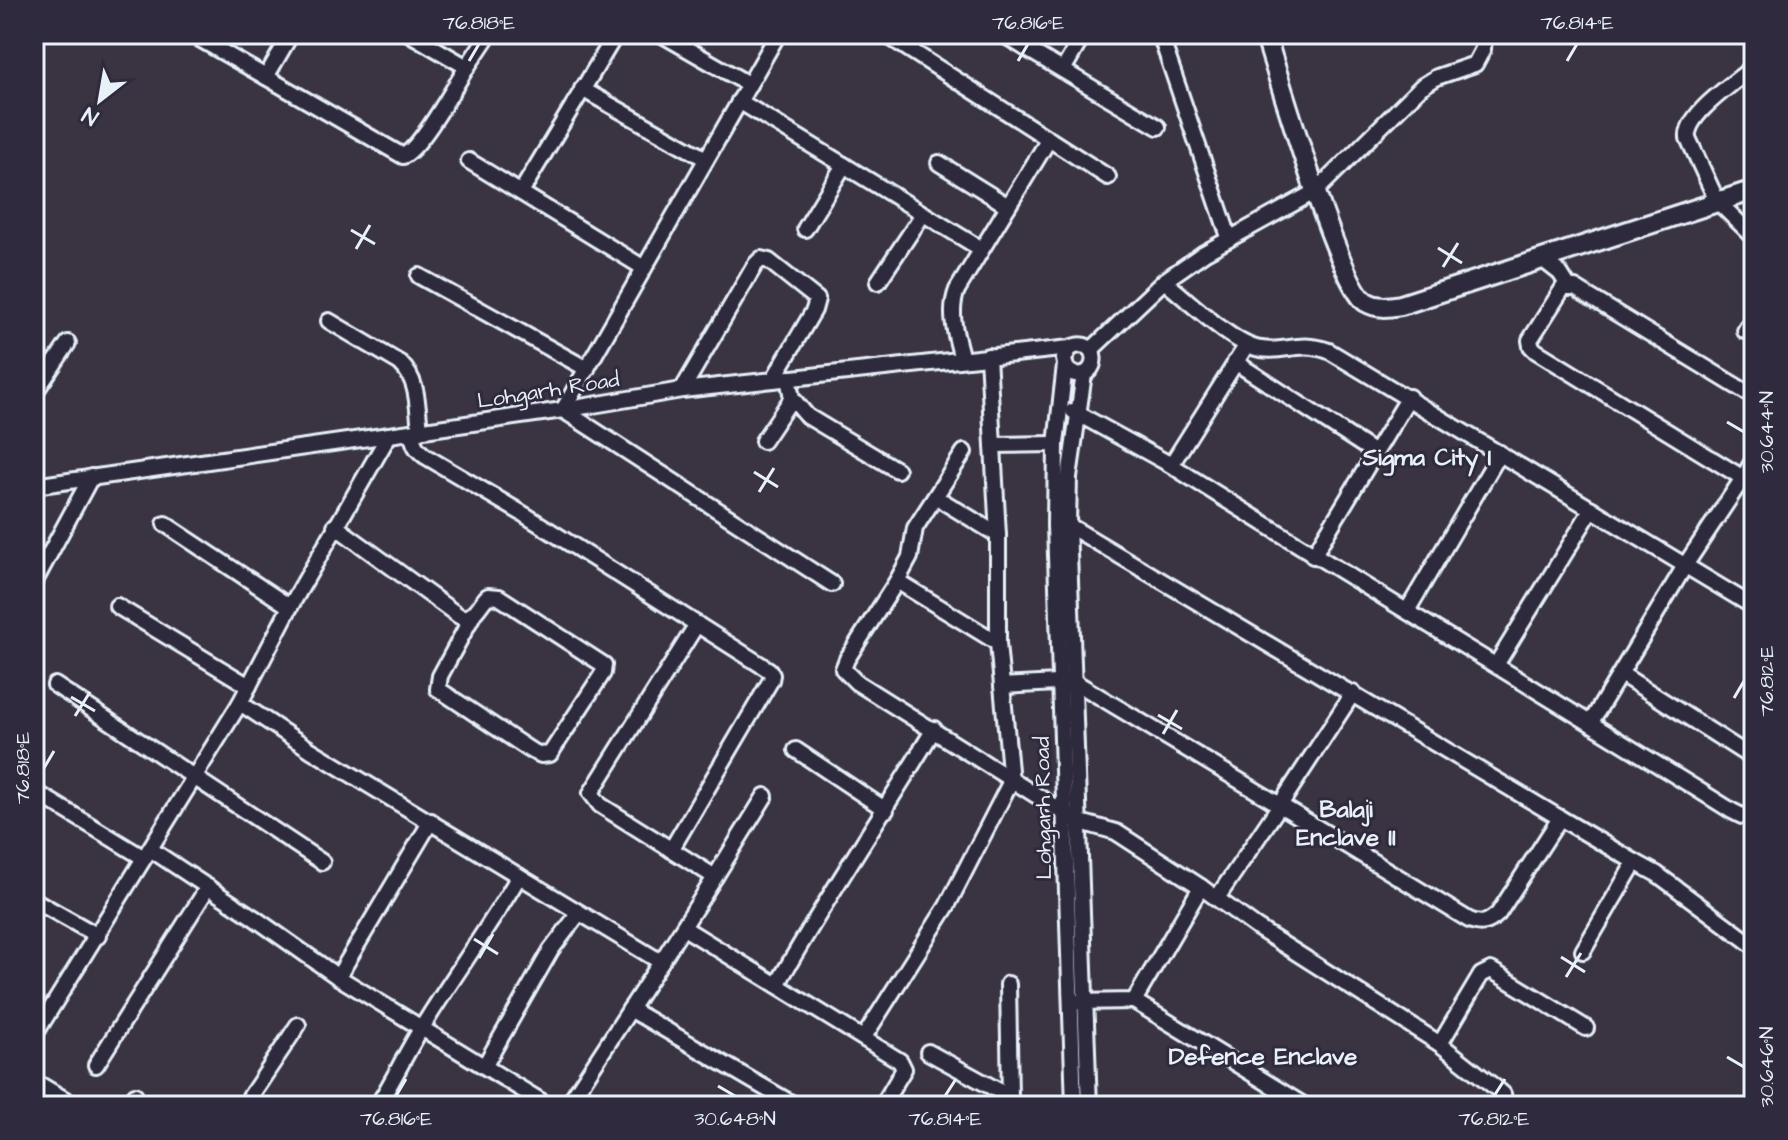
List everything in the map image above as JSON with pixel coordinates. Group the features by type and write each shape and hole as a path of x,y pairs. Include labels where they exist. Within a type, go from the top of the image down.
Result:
{"street":[{"path":"191,34 403,156 412,151 489,34"},
{"path":"266,77 291,34"},
{"path":"410,34 430,39 467,67"},
{"path":"521,192 616,34"},
{"path":"661,34 748,84"},
{"path":"778,34 563,410 832,584"},
{"path":"885,34 1108,177"},
{"path":"1063,70 1084,34"},
{"path":"1160,34 1229,237"},
{"path":"1265,34 1316,191 1352,286 1365,301 1382,308 1401,305 1754,190"},
{"path":"1091,350 1164,281 1229,237 1316,191 1421,87 1437,77 1475,64 1483,49 1484,34"},
{"path":"1007,37 1158,127"},
{"path":"1754,66 1695,116 1688,130 1688,138 1717,201 1754,237"},
{"path":"582,89 706,159"},
{"path":"739,101 981,249"},
{"path":"962,359 954,329 953,302 981,249 1049,139"},
{"path":"469,161 644,268"},
{"path":"939,163 1008,206"},
{"path":"805,229 844,165"},
{"path":"878,282 923,214"},
{"path":"682,390 755,265 761,259 769,261 817,299 780,379 807,416 897,470"},
{"path":"1542,259 1560,273 1569,287 1754,397"},
{"path":"419,276 587,369"},
{"path":"1164,281 1246,346 1270,350 1299,345 1329,351 1754,607"},
{"path":"1569,287 1558,294 1530,340 1531,346 1749,481"},
{"path":"1745,331 1754,316"},
{"path":"329,321 400,363 409,372 416,388 416,431 412,442 417,450 763,665 772,675 671,850"},
{"path":"34,394 68,343"},
{"path":"1085,345 1091,350 1094,359 1092,369 1084,374 1074,374 1065,365 1066,353 1070,348 1085,345"},
{"path":"1171,465 1246,346"},
{"name":"Lohgarh Road","path":"34,485 563,410 682,390 1070,348"},
{"path":"864,1037 947,906 1011,781 998,643 998,535 988,356"},
{"path":"1235,362 1375,453"},
{"name":"Lohgarh Road","path":"1065,365 1056,444 1068,681 1063,812 1077,1002 1074,1106"},
{"path":"1084,374 1062,525 1657,874 1754,946"},
{"path":"1313,556 1409,397"},
{"path":"763,441 792,398"},
{"path":"1060,408 1078,413 1171,465 1313,556 1591,722 1732,811 1742,816 1754,815"},
{"path":"36,1028 98,936 240,703 335,526 389,435"},
{"path":"993,445 1056,444"},
{"path":"964,452 915,528 910,557 843,669 856,682 1077,821 1116,832 1256,927 1440,1044 1503,1094 1505,1106"},
{"path":"1407,611 1500,453"},
{"path":"1591,722 1686,564 1749,481 1754,459"},
{"path":"34,583 91,477"},
{"path":"944,502 998,535"},
{"path":"1496,665 1592,509"},
{"path":"165,524 290,607"},
{"path":"335,526 459,616 469,618 488,596 499,597 604,665 603,673 550,754 541,755 530,750 438,689 440,676 473,615"},
{"path":"897,581 998,643"},
{"path":"117,606 249,686"},
{"path":"697,624 591,793 600,805 715,877"},
{"path":"1621,674 1754,759"},
{"path":"1068,681 1077,821 1077,1002 1089,1106"},
{"path":"1002,686 1068,681 1481,924 1491,921 1498,914 1560,818"},
{"path":"55,685 322,862"},
{"path":"1217,898 1353,693"},
{"path":"240,703 311,750 661,962"},
{"path":"777,985 814,920 886,810 934,729"},
{"path":"796,750 886,810"},
{"path":"34,791 208,887 338,977 549,1106"},
{"path":"567,1106 684,928 765,796"},
{"path":"338,977 431,821"},
{"path":"1583,951 1635,862"},
{"path":"377,1106 422,1028 480,942 519,876"},
{"path":"96,1065 208,887"},
{"path":"1134,1001 1201,887"},
{"path":"34,900 98,936"},
{"path":"485,1065 551,950 579,913"},
{"path":"684,928 903,1064 902,1074 882,1106"},
{"path":"1440,1044 1481,975 1491,970 1586,1028"},
{"path":"1008,984 1011,1102"},
{"path":"1077,1002 1134,1001 1305,1106"},
{"path":"630,1009 796,1106"},
{"path":"244,1106 298,1025"},
{"path":"928,1052 1011,1102"},
{"path":"35,1106 40,1085 76,1106"}],"district":[{"name":"Sigma City I","path":"1427,457"},
{"name":"Balaji Enclave II","path":"1346,823"},
{"name":"Defence Enclave","path":"1263,1056"}]}
